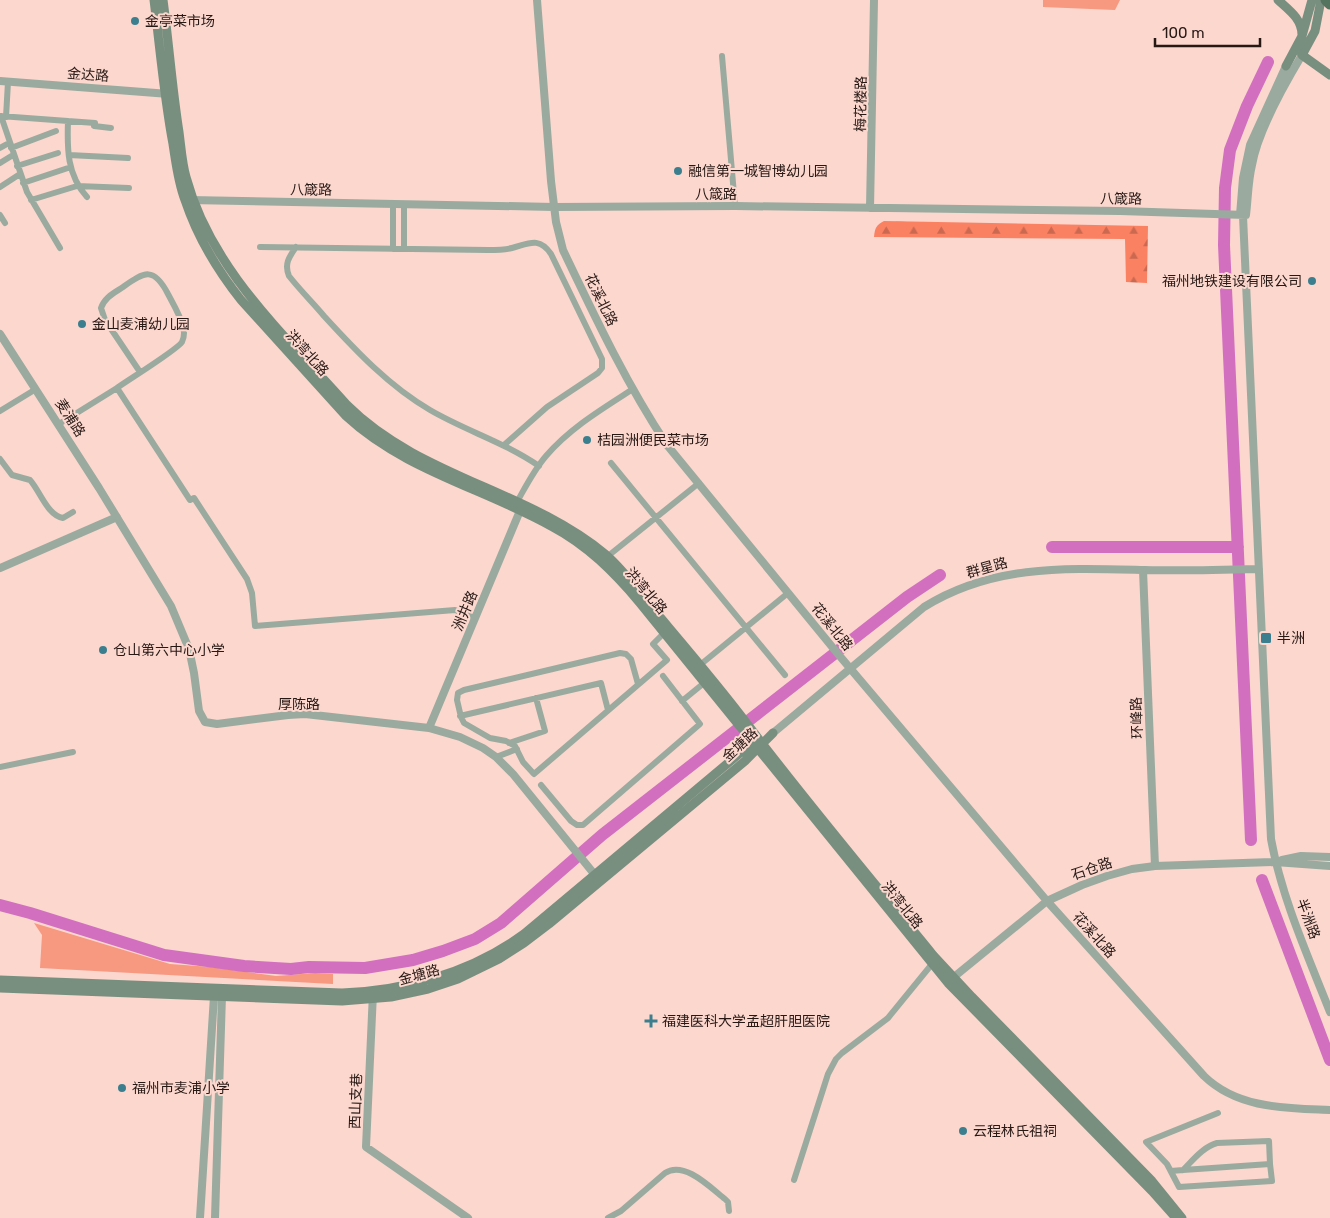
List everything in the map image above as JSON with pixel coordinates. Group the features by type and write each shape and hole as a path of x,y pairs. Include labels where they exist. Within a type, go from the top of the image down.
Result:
{"main road":[{"name":"洪湾北路","path":"154,0 189,200 241,286 356,413 378,432 406,450 520,506 556,528 597,557 628,589 704,683 739,720"},
{"name":"洪湾北路","path":"163,0 169,94"},
{"path":"1278,0 1298,19 1302,36 1286,66"},
{"path":"1312,0 1300,50 1302,55 1330,75"},
{"path":"1302,55 1315,31 1327,2"},
{"name":"洪湾北路","path":"520,506 545,515 573,531 608,556 700,665 745,728 927,948 951,980 1176,1218"},
{"name":"金塘路","path":"0,980 239,988 373,995 413,992 458,979 516,949 549,924 773,733"},
{"name":"洪湾北路","path":"759,745 932,964 951,980 1152,1181 1182,1218"},
{"name":"金塘路","path":"0,988 342,1001 427,981 484,959 524,934 740,754 759,745"}],"street":[{"name":"花溪北路","path":"537,0 554,207 560,242 595,317 633,390 667,445 829,644 1047,901 1204,1076 1218,1088 1247,1101 1265,1106 1330,1110"},
{"name":"梅花楼路","path":"870,208 874,0"},
{"path":"1243,215 1252,165 1258,146 1280,96 1302,55"},
{"path":"722,56 735,206"},
{"path":"1243,215 1243,178 1250,145 1286,66"},
{"name":"金达路","path":"3,81 169,94"},
{"path":"3,81 2,119 13,155 31,200 60,248"},
{"path":"2,119 95,123 94,126 111,128"},
{"path":"68,121 71,166 77,186 87,197"},
{"path":"0,148 56,131"},
{"path":"17,166 58,153"},
{"path":"0,163 13,155"},
{"path":"69,155 128,158"},
{"path":"23,183 71,166"},
{"path":"0,187 20,174"},
{"path":"31,200 77,186 129,188"},
{"name":"八箴路","path":"189,200 554,207 735,206 1243,215"},
{"path":"393,204 393,249"},
{"path":"404,204 404,249"},
{"path":"0,215 5,223"},
{"name":"半洲路","path":"1243,215 1271,839 1276,862 1297,926 1330,1012"},
{"path":"260,247 495,250 508,249 530,242 541,244 551,254 602,359 603,365 600,371 547,407 504,445"},
{"path":"296,247 287,264 289,276 363,358 399,390 425,407 455,424 504,445 539,466"},
{"path":"59,424 117,388 179,345 184,338 184,328 162,281 152,274 141,275 135,278 106,298 101,308 105,320 140,372"},
{"path":"580,313 591,308"},
{"path":"585,323 595,317"},
{"name":"麦浦路","path":"0,334 117,517"},
{"path":"117,388 190,500 194,498 249,584 256,626 455,610 476,618"},
{"path":"0,409 36,389"},
{"path":"520,506 539,466 552,450 578,426 633,390"},
{"path":"0,459 12,475 28,479 31,482 51,511 56,515 63,518 73,512"},
{"path":"611,463 785,675"},
{"path":"608,556 699,483"},
{"name":"洲井路","path":"430,728 520,506"},
{"path":"0,568 117,517"},
{"name":"厚陈路","path":"117,517 178,620 192,661 199,711 205,722 217,724 297,714 430,728 471,742 496,757 522,784 596,875"},
{"name":"群星路","path":"773,733 924,607 948,594 978,582 1003,575 1034,570 1259,569"},
{"name":"环峰路","path":"1143,570 1155,866"},
{"path":"700,665 788,594"},
{"path":"509,742 516,749 522,762 534,774 667,660 653,644 664,633"},
{"path":"536,698 545,731 509,742 490,738 467,726 460,716 456,696 461,691 620,653 626,654 631,659 638,684"},
{"path":"541,785 570,822 576,825 586,824 700,724 663,676"},
{"path":"460,716 601,683 608,710"},
{"path":"682,701 704,683"},
{"path":"496,757 516,749"},
{"path":"0,767 73,752"},
{"name":"石仓路","path":"1276,862 1300,856 1330,857"},
{"name":"石仓路","path":"951,980 1047,901 1107,876 1132,869 1155,866 1276,862 1330,866"},
{"path":"794,1180 828,1074 836,1059 888,1018 932,964"},
{"name":"西山支巷","path":"373,995 366,1147 468,1218"},
{"path":"200,1218 218,996"},
{"path":"215,1218 218,996"},
{"path":"1184,1170 1205,1150 1217,1143 1269,1141 1272,1181 1179,1187 1161,1156 1146,1142 1218,1113"},
{"path":"1171,1171 1270,1164"},
{"path":"608,1218 621,1212 665,1173 673,1170 695,1175 728,1202 729,1211"}],"shaded area":[{"path":"1043,0 1120,0 1115,10 1043,7"},
{"path":"34,923 170,964 211,967 276,976 315,973 333,974 333,984 40,968 42,935"}],"green space":[{"path":"884,221 1148,226 1147,283 1126,282 1125,239 874,237 876,227"}],"waterway":[{"path":"1251,840 1224,245 1225,188 1230,150 1247,106 1268,62"},
{"path":"1052,547 1238,547"},
{"path":"0,905 164,955 244,966 291,969 309,967 365,968 413,960 443,951 475,939 501,923 602,835 907,597 940,575"},
{"path":"1262,880 1330,1060"}],"place":[{"name":"金亭菜市场","path":"135,21"},
{"name":"融信第一城智博幼儿园","path":"678,171"},
{"name":"福州地铁建设有限公司","path":"1312,281"},
{"name":"金山麦浦幼儿园","path":"82,324"},
{"name":"桔园洲便民菜市场","path":"587,440"},
{"name":"半洲","path":"1266,638"},
{"name":"仓山第六中心小学","path":"103,650"},
{"name":"福建医科大学孟超肝胆医院","path":"651,1021"},
{"name":"福州市麦浦小学","path":"122,1088"},
{"name":"云程林氏祖祠","path":"963,1131"}]}
